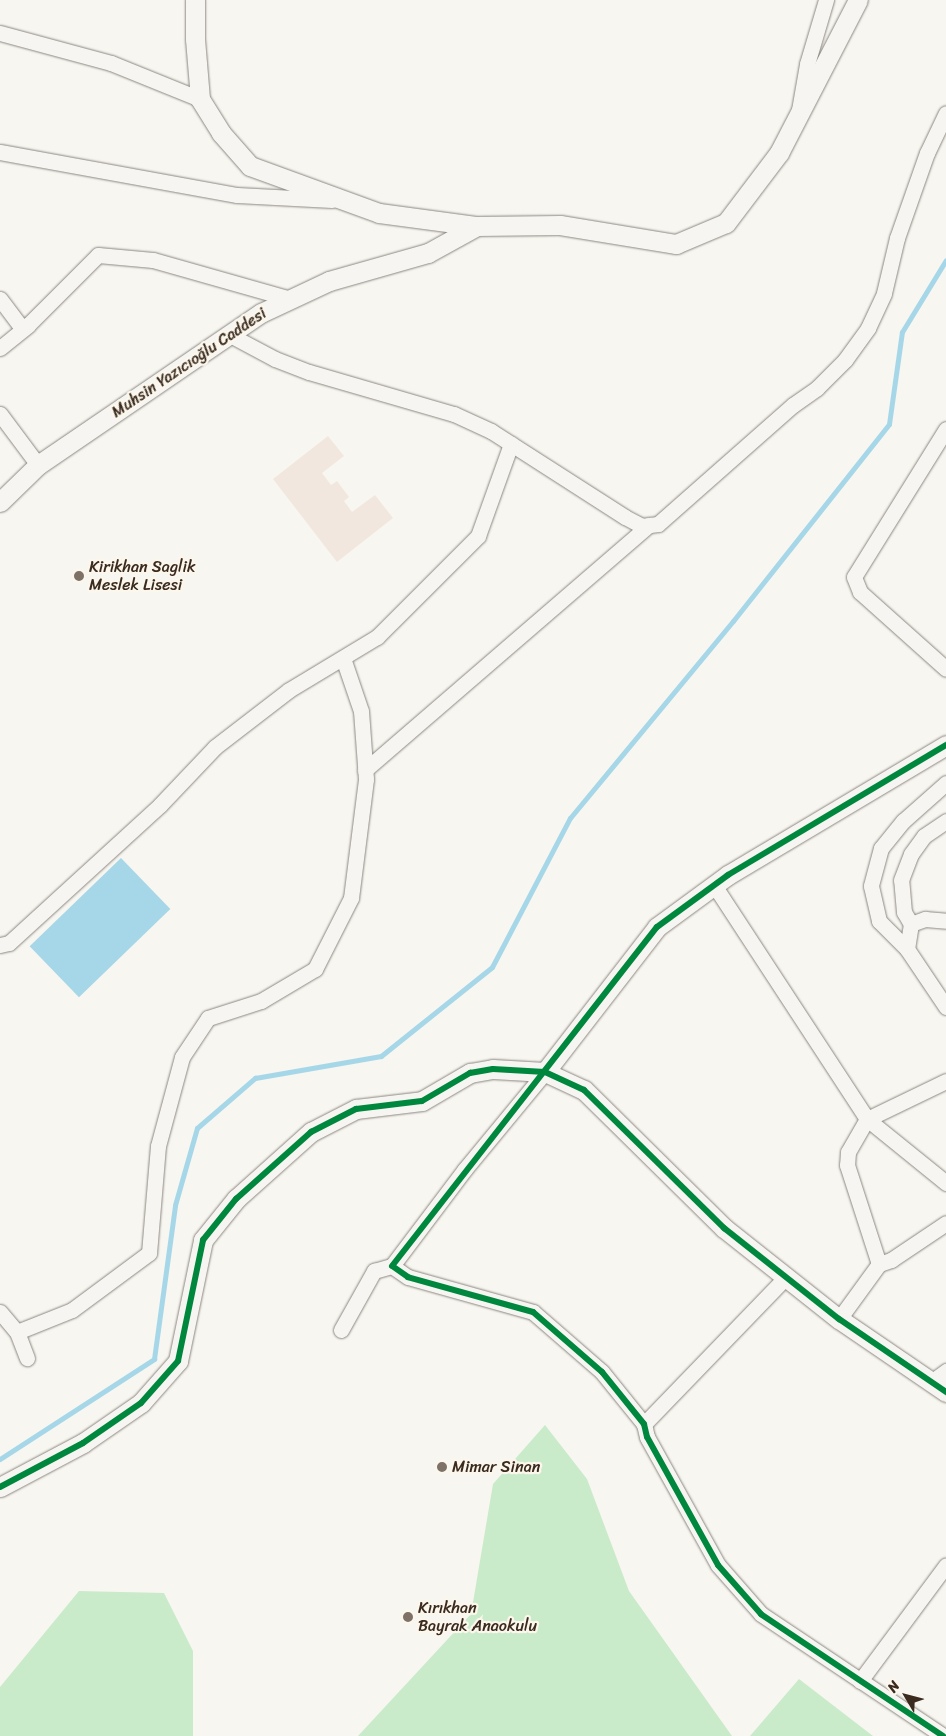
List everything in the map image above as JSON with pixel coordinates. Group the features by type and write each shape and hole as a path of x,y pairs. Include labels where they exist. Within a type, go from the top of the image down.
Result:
{"street":[{"path":"195,0 195,40 200,99 221,132 250,166 379,213 477,226"},
{"path":"798,115 807,64 826,0"},
{"name":"Muhsin Yazıcıoğlu Caddesi","path":"0,502 38,465 228,334 291,299 329,281 428,253 477,226 560,225 676,244 726,224 779,153 858,0"},
{"path":"0,33 111,63 200,99"},
{"path":"228,334 275,359 309,372 454,414 511,444 625,518 642,526 658,524 678,509 845,360 868,328 884,293 897,238 938,125 946,113"},
{"path":"0,152 237,195 346,200"},
{"path":"0,348 28,325 98,255 153,260 291,299"},
{"path":"0,299 21,326 28,325"},
{"path":"0,414 38,465"},
{"path":"946,429 854,577 860,592 946,669"},
{"path":"0,945 9,942 160,805 215,747 289,690 377,637 478,536 511,444"},
{"path":"365,770 649,525"},
{"path":"17,1332 72,1310 149,1253 158,1146 182,1057 208,1018 260,1001 315,969 351,898 365,770 361,711 343,658"},
{"path":"341,1330 374,1272 392,1266 465,1169 545,1072 657,927 714,885 946,745"},
{"path":"946,783 903,821 881,848 870,886 879,921 907,949 946,1006"},
{"path":"907,949 910,924 904,912 901,880 910,854 924,836 946,821"},
{"path":"714,885 867,1119 946,1183"},
{"path":"910,924 925,919 946,921"},
{"path":"0,1487 83,1443 141,1403 178,1361 203,1240 236,1200 311,1132 356,1109 422,1101 470,1073 493,1069 545,1072 584,1090 724,1228 840,1319 941,1382"},
{"path":"879,1264 847,1166 848,1152 867,1119 946,1081"},
{"path":"840,1319 879,1264 891,1260 946,1223"},
{"path":"392,1266 408,1277 533,1312 602,1372 644,1424 647,1437 718,1565 761,1614 943,1736"},
{"path":"644,1424 786,1277"},
{"path":"0,1312 17,1332 27,1358"},
{"path":"860,1681 945,1568"}],"shaded area":[{"path":"328,436 344,456 322,473 331,485 337,481 349,497 344,501 352,512 375,495 393,518 337,562 273,479"}],"green space":[{"path":"545,1425 587,1479 629,1591 732,1736 358,1736 471,1614 493,1484"},
{"path":"79,1591 164,1593 193,1651 193,1736 0,1736 0,1687"},
{"path":"799,1679 873,1736 750,1736"}],"water":[{"path":"121,858 170,909 79,997 30,946"}],"waterway":[{"path":"0,1459 154,1359 175,1205 197,1128 255,1078 381,1056 492,967 570,818 733,621 889,424 902,332 946,260"}],"cycle path":[{"path":"943,1736 761,1614 718,1565 647,1437 644,1424 602,1372 533,1312 408,1277 392,1266 657,927 728,875 946,745"},
{"path":"0,1487 83,1443 141,1403 178,1361 203,1240 236,1199 311,1132 356,1109 422,1101 470,1073 493,1069 545,1072 584,1090 724,1228 839,1319 946,1392"}],"place":[{"name":"Kirikhan Saglik Meslek Lisesi","path":"79,576"},
{"name":"Mimar Sinan","path":"442,1467"},
{"name":"Kırıkhan Bayrak Anaokulu","path":"408,1617"}]}
